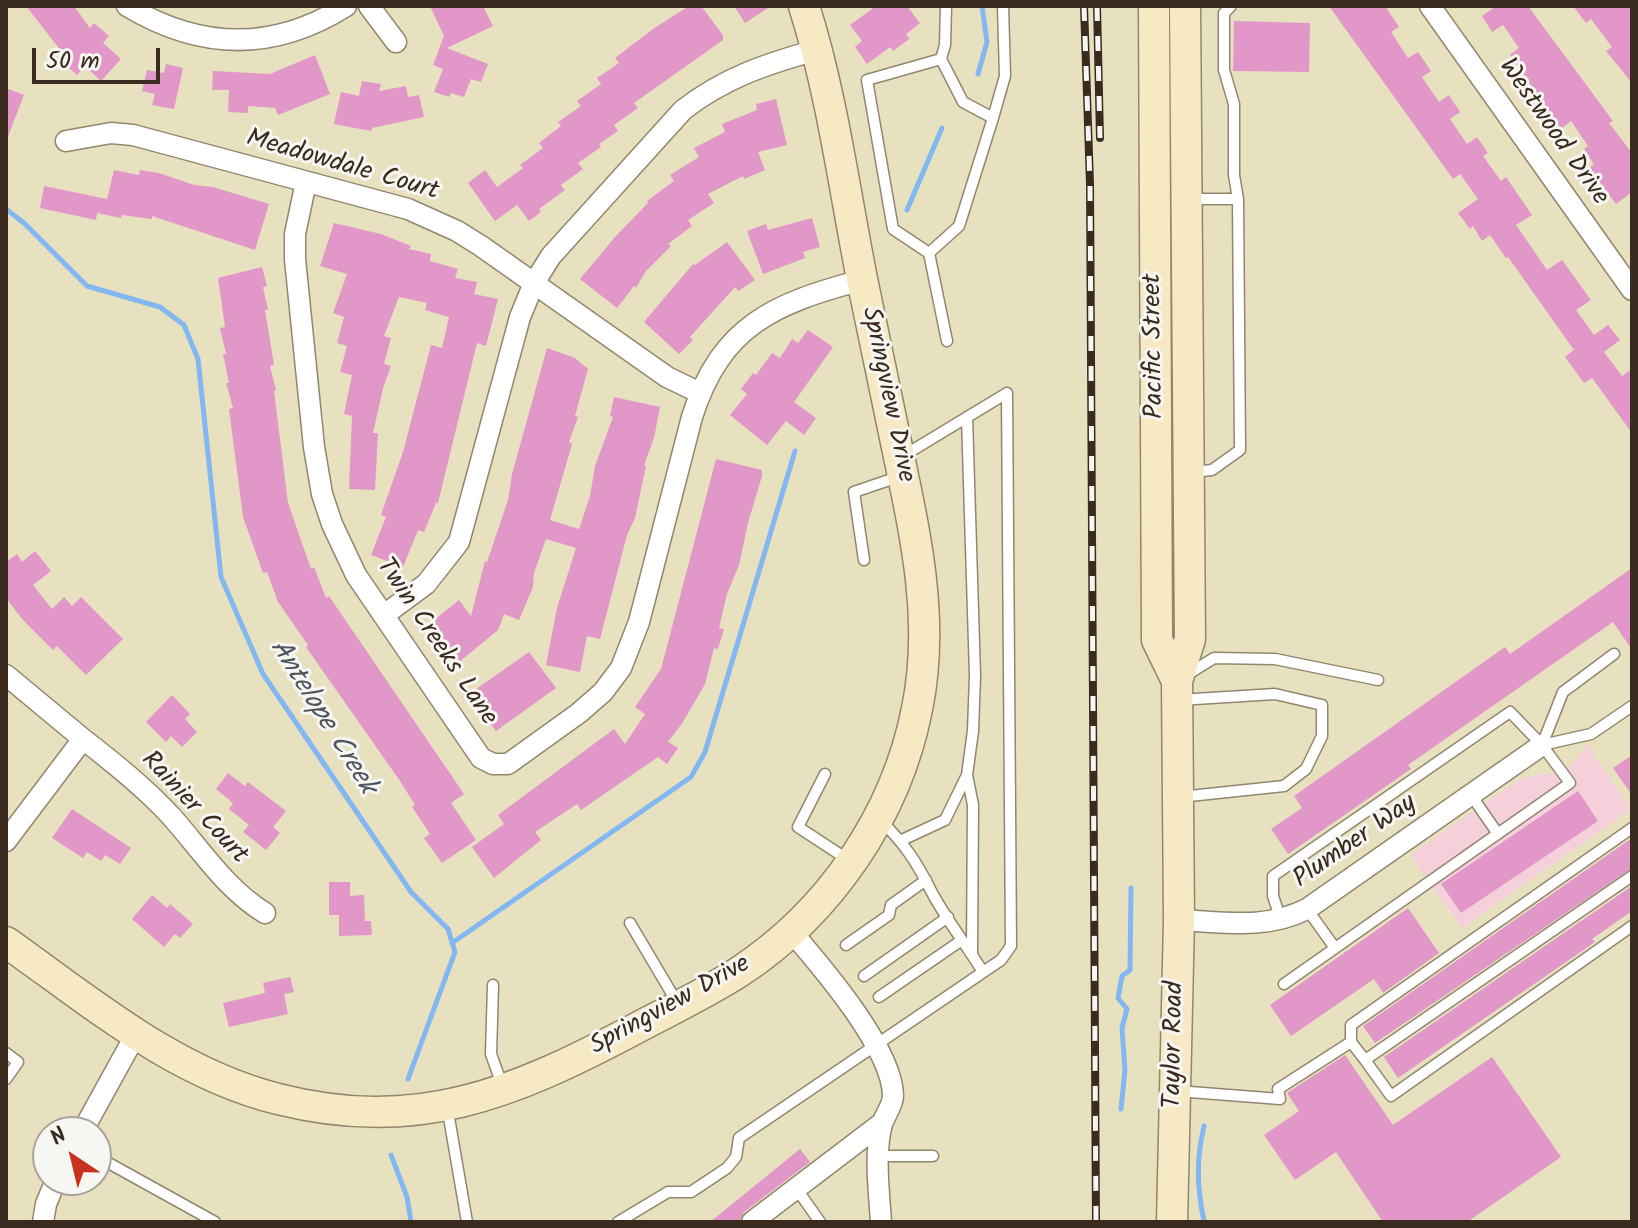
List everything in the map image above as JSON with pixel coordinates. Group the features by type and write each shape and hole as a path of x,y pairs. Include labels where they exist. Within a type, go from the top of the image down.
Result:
{"main road":[{"name":"Springview Drive","path":"6,942 136,1034 203,1072 280,1100 349,1111 385,1111 447,1106 504,1091 567,1065 740,971 791,931 817,905 852,862 877,818 908,746 917,709 926,615 901,467 816,50 804,6"},
{"name":"Pacific Street","path":"1154,6 1157,640 1177,691"},
{"name":"Pacific Street","path":"1179,867 1177,691 1190,639 1185,6"},
{"path":"1155,268 1165,252 1171,207 1187,199"},
{"path":"1156,539 1170,522 1171,486 1188,472 1170,455 1168,398 1157,390"},
{"name":"Taylor Road","path":"1172,1222 1179,867"}],"street":[{"path":"127,6 154,22 182,32 239,42 269,38 303,28 346,6"},
{"path":"369,6 396,42"},
{"name":"Westwood Drive","path":"1430,6 1632,290"},
{"path":"384,615 426,584 459,542 520,317 534,283 551,256 683,110 706,92 760,66 816,50"},
{"name":"Meadowdale Court","path":"66,141 111,133 133,135 380,200 433,219 481,246 667,377 700,393"},
{"name":"Twin Creeks Lane","path":"306,182 295,234 295,259 322,494 342,550 481,758 493,764 508,764 579,713 603,692 621,668 639,622 700,393 727,350 764,315 786,303 862,280"},
{"name":"Rainier Court","path":"6,675 139,784 170,815 226,883 245,901 265,913"},
{"path":"6,841 83,739"},
{"name":"Plumber Way","path":"1179,920 1264,924 1307,909 1542,745"},
{"path":"791,931 834,982 875,1045 888,1075 894,1097 882,1123 879,1156 881,1222"},
{"path":"91,1116 136,1034"},
{"path":"752,1222 882,1123"},
{"path":"43,1222 49,1196"}],"lane":[{"path":"946,6 945,45 941,59 963,102 993,118"},
{"path":"929,253 959,226 993,118 1005,76 1003,6"},
{"path":"1188,472 1212,470 1240,450 1234,104 1224,70 1224,13 1231,6"},
{"path":"941,59 867,80 893,229 929,253 947,341"},
{"path":"1187,199 1238,199"},
{"path":"618,1222 668,1192 691,1192 727,1168 736,1157 739,1138 1001,960 1011,946 1007,393 967,417 901,467 854,492 864,560"},
{"path":"902,840 945,820 967,775 973,731 975,676 967,417"},
{"path":"1542,745 1563,692 1614,654"},
{"path":"1177,691 1214,658 1275,659 1378,680"},
{"path":"1177,691 1275,694 1322,705 1322,736 1306,769 1284,786 1178,797"},
{"path":"1542,745 1591,734 1632,706"},
{"path":"1281,920 1273,896 1273,876 1510,712 1542,745 1570,783 1284,984"},
{"path":"825,774 798,827 852,862"},
{"path":"967,775 973,805 972,955"},
{"path":"1471,795 1498,834"},
{"path":"877,818 902,840 983,972"},
{"path":"1632,828 1351,1025 1351,1042 1391,1096 1632,926"},
{"path":"1365,1060 1632,876"},
{"path":"846,945 889,915 891,905 926,880"},
{"path":"1307,909 1335,948"},
{"path":"864,976 948,917"},
{"path":"630,923 679,1005"},
{"path":"879,997 962,940"},
{"path":"493,985 491,1054 504,1091"},
{"path":"1175,1091 1280,1099 1278,1089 1351,1042"},
{"path":"6,1053 18,1062 6,1079"},
{"path":"447,1106 467,1222"},
{"path":"879,1156 933,1156"},
{"path":"112,1165 215,1222"},
{"path":"796,1188 820,1222"}],"shaded area":[{"path":"1586,743 1631,809 1462,928 1410,855 1522,778 1569,767"}],"building":[{"path":"26,6 74,6 90,28 94,23 109,36 103,43 121,59 101,81 85,66 77,75 61,61 65,56"},
{"path":"430,6 483,6 493,26 447,48 488,64 481,82 471,79 464,97 451,93 449,97 434,92 443,69 433,65 444,36"},
{"path":"689,6 701,6 723,35 723,40 634,103 638,108 614,125 618,131 599,144 601,147 578,163 583,169 561,185 565,190 539,209 541,212 529,221 517,205 495,221 468,183 485,170 497,187 523,168 520,165 543,148 539,143 561,126 558,122 581,106 577,101 601,84 597,78 619,63 615,58"},
{"path":"734,6 771,6 745,23"},
{"path":"876,6 907,6 920,23 906,34 909,39 893,51 890,47 867,64 855,47 862,41 850,25"},
{"path":"1329,6 1385,6 1399,27 1391,32 1408,58 1418,52 1431,71 1422,77 1439,102 1449,95 1460,112 1450,119 1467,144 1477,137 1488,153 1483,156 1501,181 1506,177 1532,215 1516,225 1547,270 1562,260 1591,300 1576,310 1594,335 1608,325 1620,340 1604,352 1622,376 1632,369 1632,433 1592,378 1584,383 1565,357 1574,350 1508,257 1490,235 1482,241 1473,226 1470,229 1458,213 1478,199 1460,174 1453,179"},
{"path":"1496,6 1528,6 1613,121 1609,123 1632,153 1632,192 1616,204 1589,168 1594,164 1584,149 1588,146 1571,121 1561,129 1510,55 1519,48 1503,25 1492,32 1482,16"},
{"path":"1573,6 1632,6 1632,83 1606,51 1612,47 1591,19 1586,23"},
{"path":"1234,21 1310,23 1309,72 1233,71"},
{"path":"315,55 330,94 278,115 275,108 248,106 248,113 228,112 229,90 212,90 213,71 270,74"},
{"path":"166,64 183,68 174,109 152,105 155,94 142,91 147,70 164,73"},
{"path":"362,81 381,84 379,91 406,86 408,97 419,95 424,117 372,128 371,131 334,124 341,92 359,96"},
{"path":"6,88 24,95 7,139 6,139"},
{"path":"776,99 787,145 758,152 765,170 744,179 743,176 708,194 714,203 688,220 692,226 668,244 671,246 646,271 636,288 634,286 617,308 580,279 647,201 674,181 670,175 699,157 694,148 725,132 722,124 757,110 756,104"},
{"path":"114,170 139,175 140,170 159,173 269,204 255,250 152,216 152,219 122,215 121,218 97,213 96,220 40,208 44,186 107,199"},
{"path":"812,218 820,247 803,252 805,258 763,274 747,231 766,224 768,230"},
{"path":"334,223 381,234 411,246 409,249 431,254 430,261 458,269 455,278 477,282 474,294 498,299 486,346 477,343 438,503 424,532 418,530 403,567 371,555 386,517 381,515 403,452 431,345 442,348 449,317 425,310 427,303 399,297 384,336 391,338 384,364 391,366 373,433 378,433 375,490 349,489 352,416 344,414 352,375 340,372 347,346 337,343 344,317 333,313 347,274 320,266"},
{"path":"727,242 755,280 738,291 735,287 690,337 693,340 679,354 644,322 693,264"},
{"path":"262,267 267,286 263,287 268,310 265,310 274,365 270,366 276,390 288,503 311,569 314,567 326,598 329,596 464,794 451,803 476,840 442,863 424,838 430,834 400,781 278,602 267,572 263,573 243,517 229,409 233,408 226,383 229,383 223,354 226,354 220,328 225,327 218,278"},
{"path":"808,330 833,347 794,402 816,418 804,435 786,421 767,445 730,415 747,394 741,389 753,373 756,375 772,353 780,358 792,339 798,343"},
{"path":"547,348 575,358 588,369 575,416 578,417 569,442 572,444 550,520 579,529 590,496 595,466 613,417 610,416 614,397 660,407 654,438 644,465 635,518 627,535 600,639 587,636 580,672 546,665 557,608 576,548 546,539 534,573 533,587 519,620 504,614 498,630 452,668 423,629 459,600 471,616 485,561 508,500 512,474"},
{"path":"716,459 762,470 762,476 739,565 727,594 719,628 724,629 718,649 714,648 705,684 668,742 678,748 667,764 658,757 581,810 577,804 535,832 541,840 494,878 472,847 504,824 498,815 614,729 625,744 645,714 635,707 661,669"},
{"path":"35,551 51,571 33,585 52,609 64,597 72,606 81,597 123,639 86,675 57,646 53,650 6,598 6,562 17,554 22,562"},
{"path":"1632,568 1632,650 1613,622 1408,765 1411,769 1288,854 1271,829 1302,808 1294,796 1505,647 1510,654"},
{"path":"529,652 556,688 496,731 469,694"},
{"path":"172,695 190,714 185,719 197,732 182,747 171,736 166,742 146,722"},
{"path":"1632,755 1632,795 1613,768"},
{"path":"228,773 245,786 248,782 286,811 273,827 280,833 266,850 243,832 249,825 229,809 233,803 216,789"},
{"path":"1578,791 1598,821 1461,913 1441,884"},
{"path":"72,809 131,848 120,864 105,855 101,861 87,852 83,858 52,838"},
{"path":"1632,838 1632,868 1375,1043 1363,1026"},
{"path":"329,882 350,882 350,896 364,895 365,921 371,921 372,935 339,936 339,915 329,915"},
{"path":"1632,886 1632,911 1592,939 1595,942 1398,1078 1384,1057"},
{"path":"152,895 167,908 170,904 193,924 180,938 175,934 164,947 132,919"},
{"path":"1408,908 1439,953 1383,993 1374,979 1291,1036 1270,1005"},
{"path":"290,977 294,992 284,994 288,1014 229,1027 223,1003 265,993 263,983"},
{"path":"1345,1055 1393,1125 1492,1057 1561,1157 1467,1222 1383,1222 1336,1152 1295,1180 1264,1135 1299,1111 1287,1093"},
{"path":"800,1149 810,1162 744,1212 739,1222 710,1222"}],"waterway":[{"path":"978,74 987,42 982,6"},
{"path":"907,210 942,128"},
{"name":"Antelope Creek","path":"6,209 87,286 160,307 184,325 198,359 221,577 263,674 411,892 448,929 455,952 408,1079"},
{"path":"452,943 691,777 705,752 795,451"},
{"path":"1121,1109 1125,1070 1122,1028 1127,1009 1118,998 1122,976 1130,970 1131,888"},
{"path":"1204,1126 1198,1174 1204,1221"},
{"name":"Antelope Creek","path":"391,1155 407,1197 411,1222"}],"railway":[{"path":"1084,6 1090,184 1096,1222"},
{"path":"1097,6 1100,138"}]}
